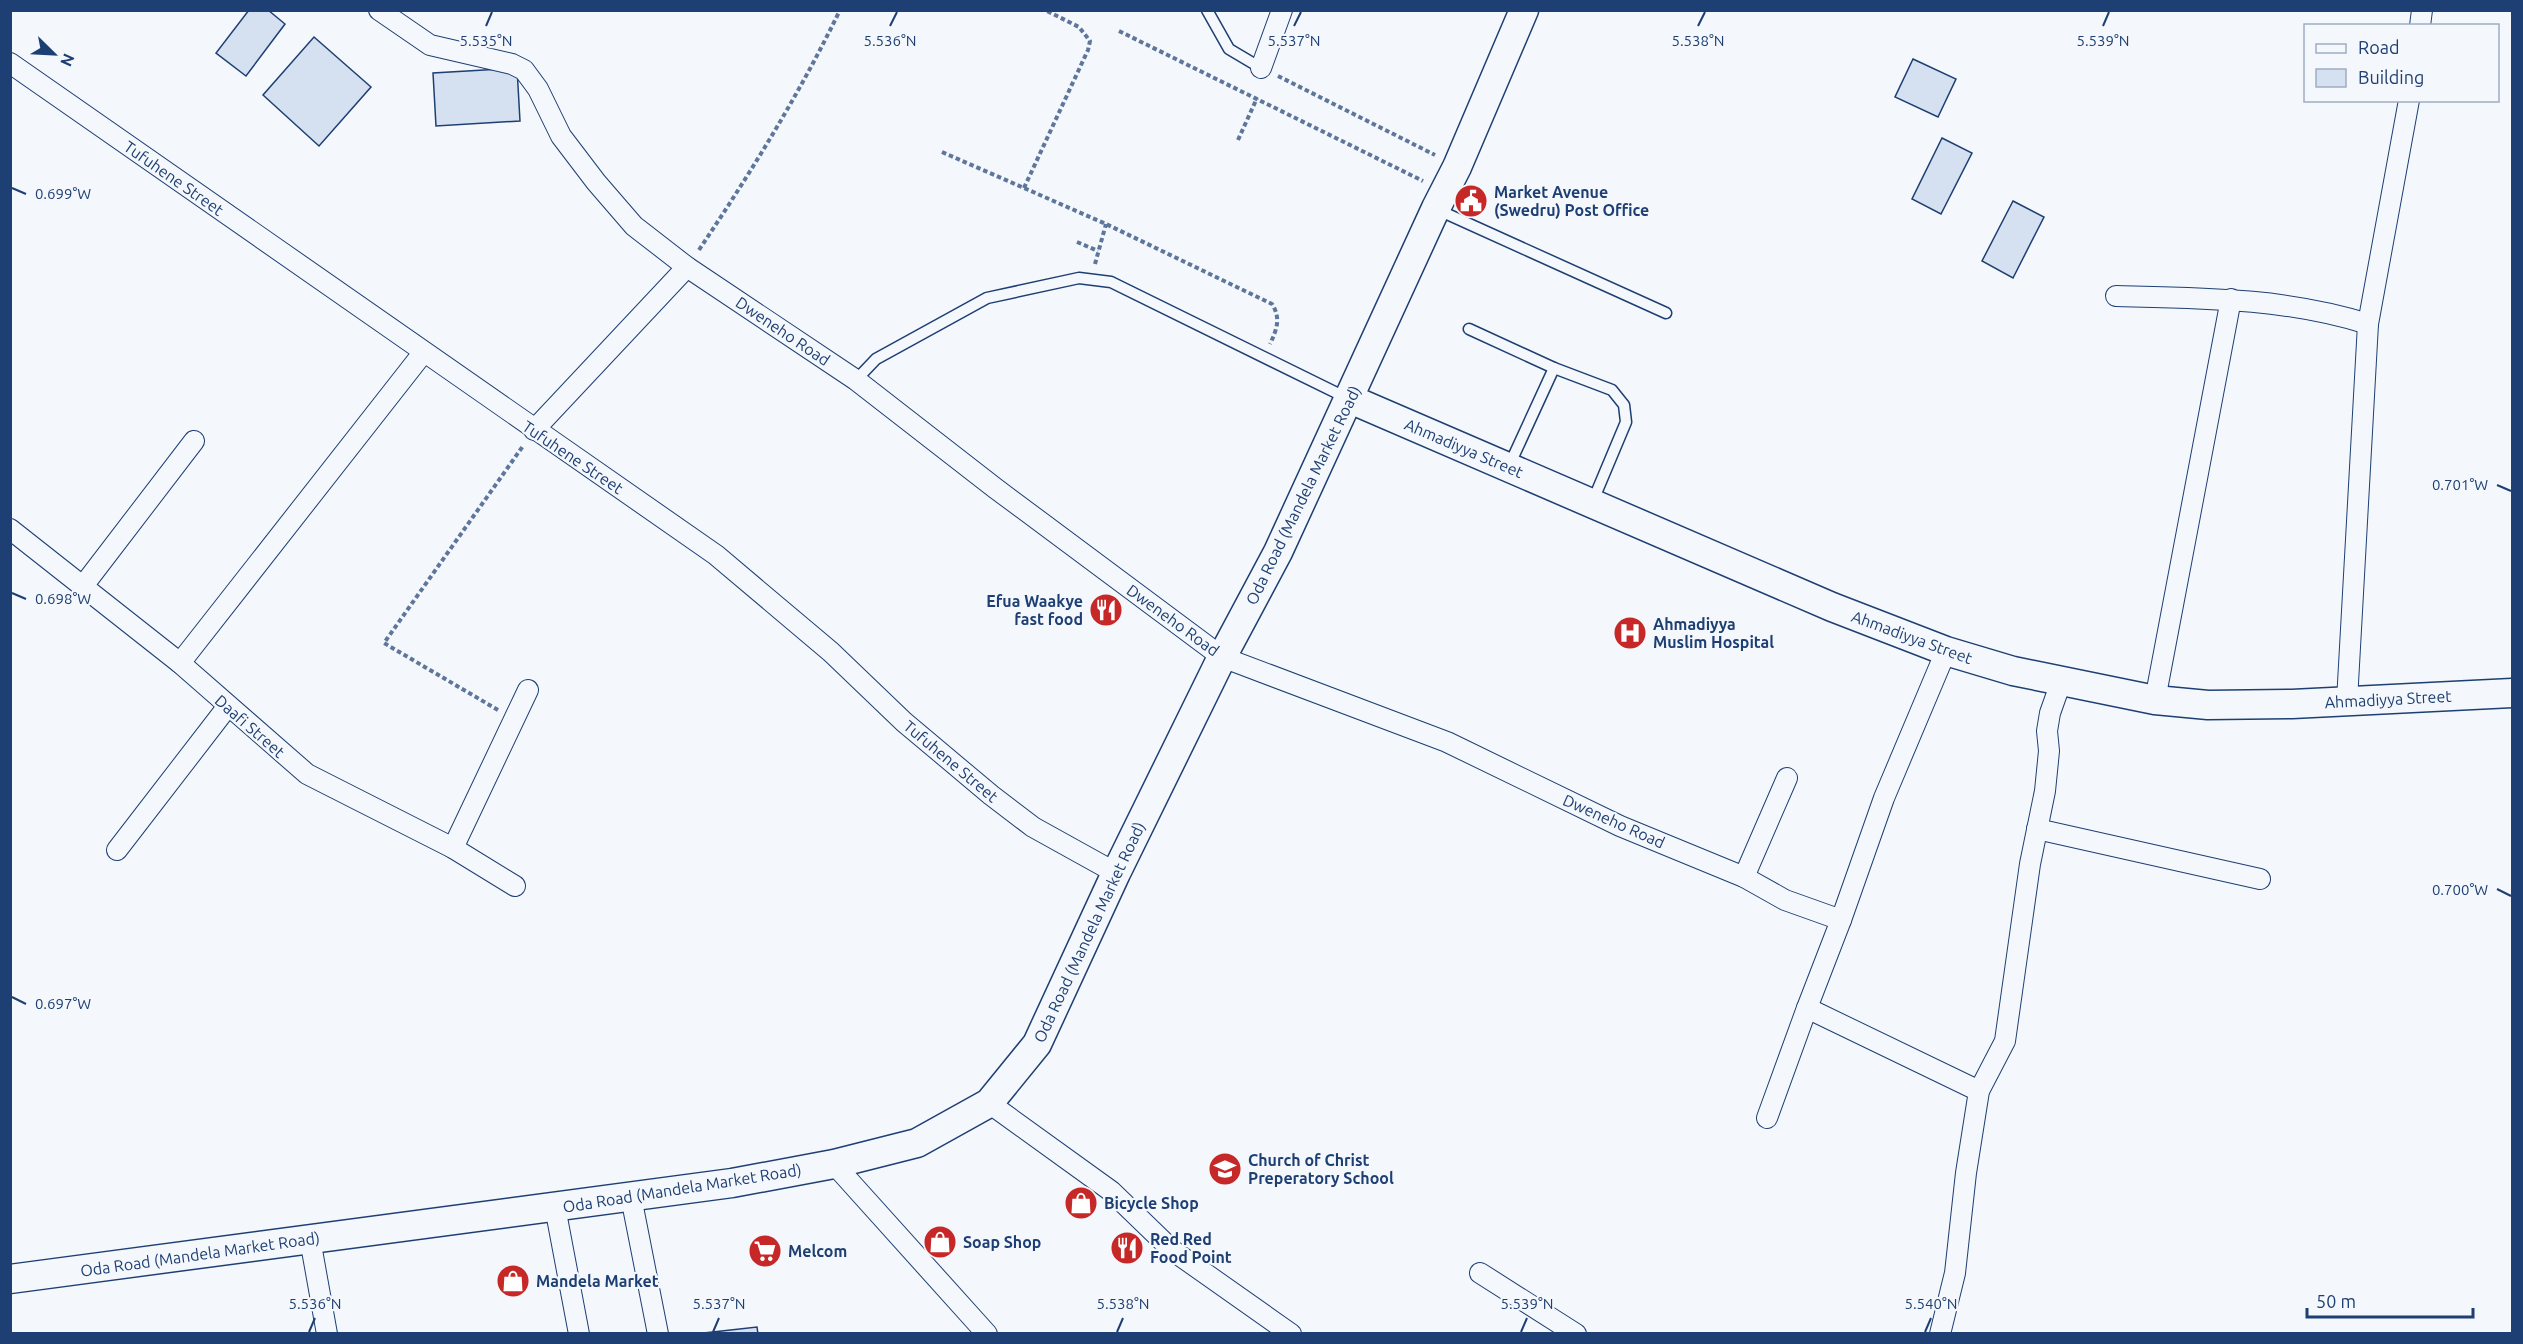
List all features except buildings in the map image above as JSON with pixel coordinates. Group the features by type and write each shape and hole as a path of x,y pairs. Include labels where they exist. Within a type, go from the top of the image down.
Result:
{"street":[{"name":"Dweneho Road","path":"379,10 430,45 512,64 524,70 538,89 561,135 596,182 634,226 687,267 855,380 1222,657 1447,742 1620,826 1744,877 1785,900 1841,920"},
{"path":"1261,68 1282,10"},
{"name":"Oda Road (Mandela Market Road)","path":"10,1279 632,1197 834,1164 917,1143 989,1103 1009,1082 1037,1044 1116,873 1222,657 1278,552 1446,189 1524,10"},
{"name":"Tufuhene Street","path":"10,63 716,555 831,652 904,722 999,802 1033,827 1116,873"},
{"path":"2347,701 2368,324 2409,102"},
{"path":"534,430 687,267"},
{"path":"2116,296 2231,299 2334,313 2368,324"},
{"path":"2155,700 2231,299"},
{"path":"180,663 423,353"},
{"name":"Ahmadiyya Street","path":"1350,399 1832,607 1946,651 2061,682 2155,700 2208,705 2512,693"},
{"path":"83,586 194,441"},
{"name":"Daafi Street","path":"12,534 83,586 180,663 307,774 453,848 515,886"},
{"path":"1767,1118 1884,798 1946,651"},
{"path":"1940,1334 1955,1273 1966,1173 1979,1091 2006,1041 2037,829 2045,791 2050,713 2061,682"},
{"path":"453,848 528,690"},
{"path":"117,850 228,706"},
{"path":"1744,877 1787,778"},
{"path":"2037,829 2260,879"},
{"path":"1807,1008 1979,1091"},
{"path":"989,1103 1111,1191 1173,1250 1291,1334"},
{"path":"834,1164 987,1334"},
{"path":"632,1197 658,1334"},
{"path":"555,1207 579,1334"},
{"path":"310,1239 327,1334"},
{"path":"1480,1273 1576,1334"}],"lane":[{"path":"1208,10 1229,49 1261,68"},
{"path":"1446,189 1666,313"},
{"path":"855,380 876,359 987,298 1079,278 1111,282 1350,399"},
{"path":"1469,330 1554,368 1612,390 1624,405 1626,422 1592,504"},
{"path":"1508,468 1554,368"}],"path":[{"path":"687,267 764,153 802,88 840,10"},
{"path":"1024,188 1088,50 1090,41 1079,27 1045,10"},
{"path":"1119,31 1446,189"},
{"path":"1261,68 1446,189"},
{"path":"1238,140 1257,98"},
{"path":"942,152 1106,224 1272,304 1278,314 1277,329 1263,358"},
{"path":"1091,279 1106,224"},
{"path":"1077,242 1098,251"},
{"path":"514,719 384,643 534,430"}],"place":[{"name":"Market Avenue (Swedru) Post Office","path":"1471,201"},
{"name":"Efua Waakye fast food","path":"1106,610"},
{"name":"Ahmadiyya Muslim Hospital","path":"1630,633"},
{"name":"Church of Christ Preperatory School","path":"1225,1169"},
{"name":"Bicycle Shop","path":"1081,1203"},
{"name":"Soap Shop","path":"940,1242"},
{"name":"Red Red Food Point","path":"1127,1248"},
{"name":"Melcom","path":"765,1251"},
{"name":"Mandela Market","path":"513,1281"}]}
